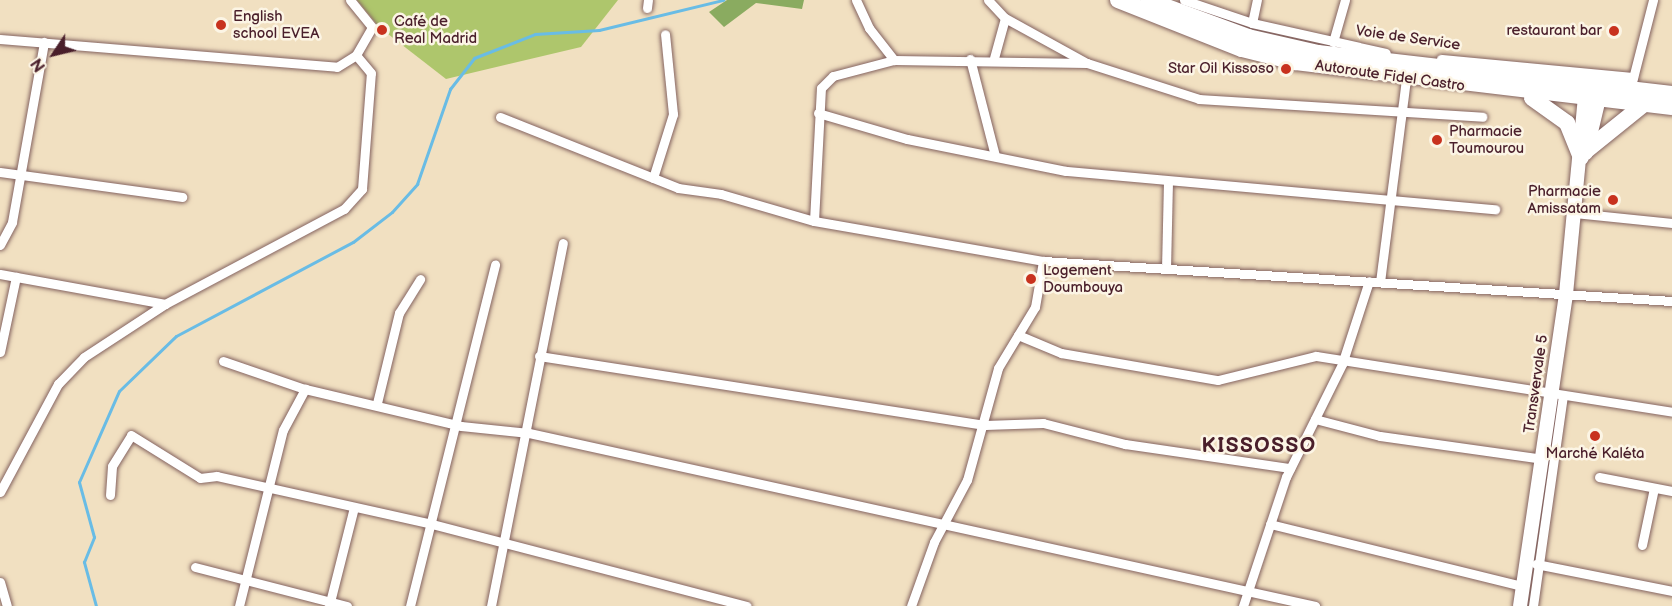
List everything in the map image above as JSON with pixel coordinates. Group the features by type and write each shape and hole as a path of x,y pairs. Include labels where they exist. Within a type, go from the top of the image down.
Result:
{"highway":[{"name":"Autoroute Fidel Castro","path":"1118,0 1242,49 1406,79 1517,92 1593,94 1631,84 1672,94"},
{"name":"Autoroute Fidel Castro","path":"1148,0 1248,37 1307,51 1672,108"},
{"path":"1517,92 1557,113 1583,158 1643,105"}],"main road":[{"name":"Transvervale 5","path":"1520,606 1523,586 1533,563 1543,459 1557,396 1574,213 1593,94"}],"street":[{"path":"0,39 337,67 356,55 372,27 350,0"},
{"path":"856,0 869,28 894,60"},
{"path":"988,0 1005,18 1087,63 1199,99 1403,114 1482,117"},
{"name":"Voie de Service","path":"1184,0 1252,23 1401,55 1631,84"},
{"path":"1252,23 1257,0"},
{"path":"1333,42 1346,0"},
{"path":"1631,84 1653,0"},
{"path":"994,58 1005,18"},
{"path":"653,178 673,114 665,34"},
{"path":"0,245 12,222 44,42"},
{"path":"0,492 58,384 84,357 165,304 344,209 362,189 371,74 356,55"},
{"path":"814,221 820,88 833,76 894,60 994,58 1087,63"},
{"path":"970,59 995,156"},
{"path":"1380,282 1393,204 1406,79"},
{"path":"818,113 995,156 1168,183 1393,204 1495,209"},
{"path":"500,117 653,178 814,221 1042,261 1672,301"},
{"path":"0,172 182,197"},
{"path":"1166,268 1168,183"},
{"path":"1574,213 1672,223"},
{"path":"491,606 529,433 539,356 563,243"},
{"path":"911,606 985,425 998,368 1035,307 1042,261"},
{"path":"410,606 495,264"},
{"path":"0,274 165,304"},
{"path":"0,352 16,277"},
{"path":"377,403 399,313 420,279"},
{"path":"1243,606 1290,468 1342,364 1369,281"},
{"path":"1018,335 1061,353 1218,380 1295,358 1672,412"},
{"path":"539,356 985,425 1043,423 1125,444 1290,468"},
{"path":"223,361 305,389 377,403 454,424 529,433 946,523 1247,593 1315,606"},
{"path":"239,606 283,430 305,389"},
{"path":"1533,606 1533,563 1557,396"},
{"path":"1315,419 1380,436 1543,459"},
{"path":"110,495 112,466 131,435 200,478 218,476 432,524 504,547 746,606"},
{"path":"1599,477 1672,491"},
{"path":"1642,546 1654,488"},
{"path":"329,604 354,507"},
{"path":"1270,524 1523,586"},
{"path":"1533,563 1672,591"},
{"path":"195,567 247,578 329,604 347,606"},
{"path":"0,582 7,606"}],"green space":[{"path":"357,0 618,0 581,47 446,79 379,27"},
{"path":"727,0 804,0 802,9 756,3 724,27 709,12"}],"waterway":[{"path":"96,606 84,562 94,537 79,482 119,391 176,336 353,242 392,212 417,184 450,89 474,58 535,34 599,30 723,0"}],"place":[{"name":"English school EVEA","path":"221,25"},
{"name":"Café de Real Madrid","path":"382,30"},
{"name":"restaurant bar","path":"1614,31"},
{"name":"Star Oil Kissoso","path":"1286,69"},
{"name":"Pharmacie Toumourou","path":"1437,140"},
{"name":"Pharmacie Amissatam","path":"1613,200"},
{"name":"Logement Doumbouya","path":"1031,279"},
{"name":"Marché Kaléta","path":"1595,436"}],"district":[{"name":"KISSOSSO","path":"1259,446"}]}
